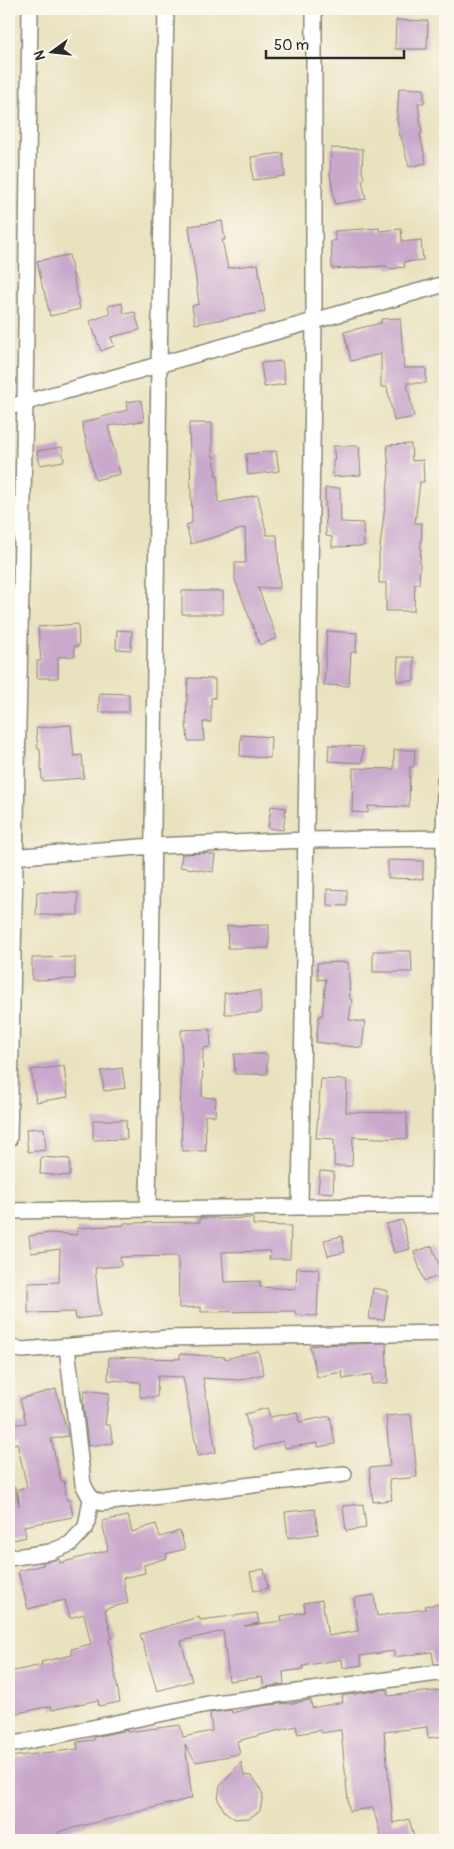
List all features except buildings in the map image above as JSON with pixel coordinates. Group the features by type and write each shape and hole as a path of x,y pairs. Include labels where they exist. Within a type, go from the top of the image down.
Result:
{"street":[{"path":"9,1139 12,857 25,403 30,9"},
{"path":"148,1209 159,365 166,9"},
{"path":"300,1207 314,321 314,9"},
{"path":"9,407 445,284"},
{"path":"9,1211 442,1205 445,780"},
{"path":"12,857 153,846 306,840 445,838"},
{"path":"9,1345 12,1348 23,1350 168,1338 445,1333"},
{"path":"9,1558 50,1552 70,1544 86,1527 91,1499 83,1484 67,1346"},
{"path":"91,1499 102,1503 344,1474"},
{"path":"9,1745 208,1704 445,1672"}]}
